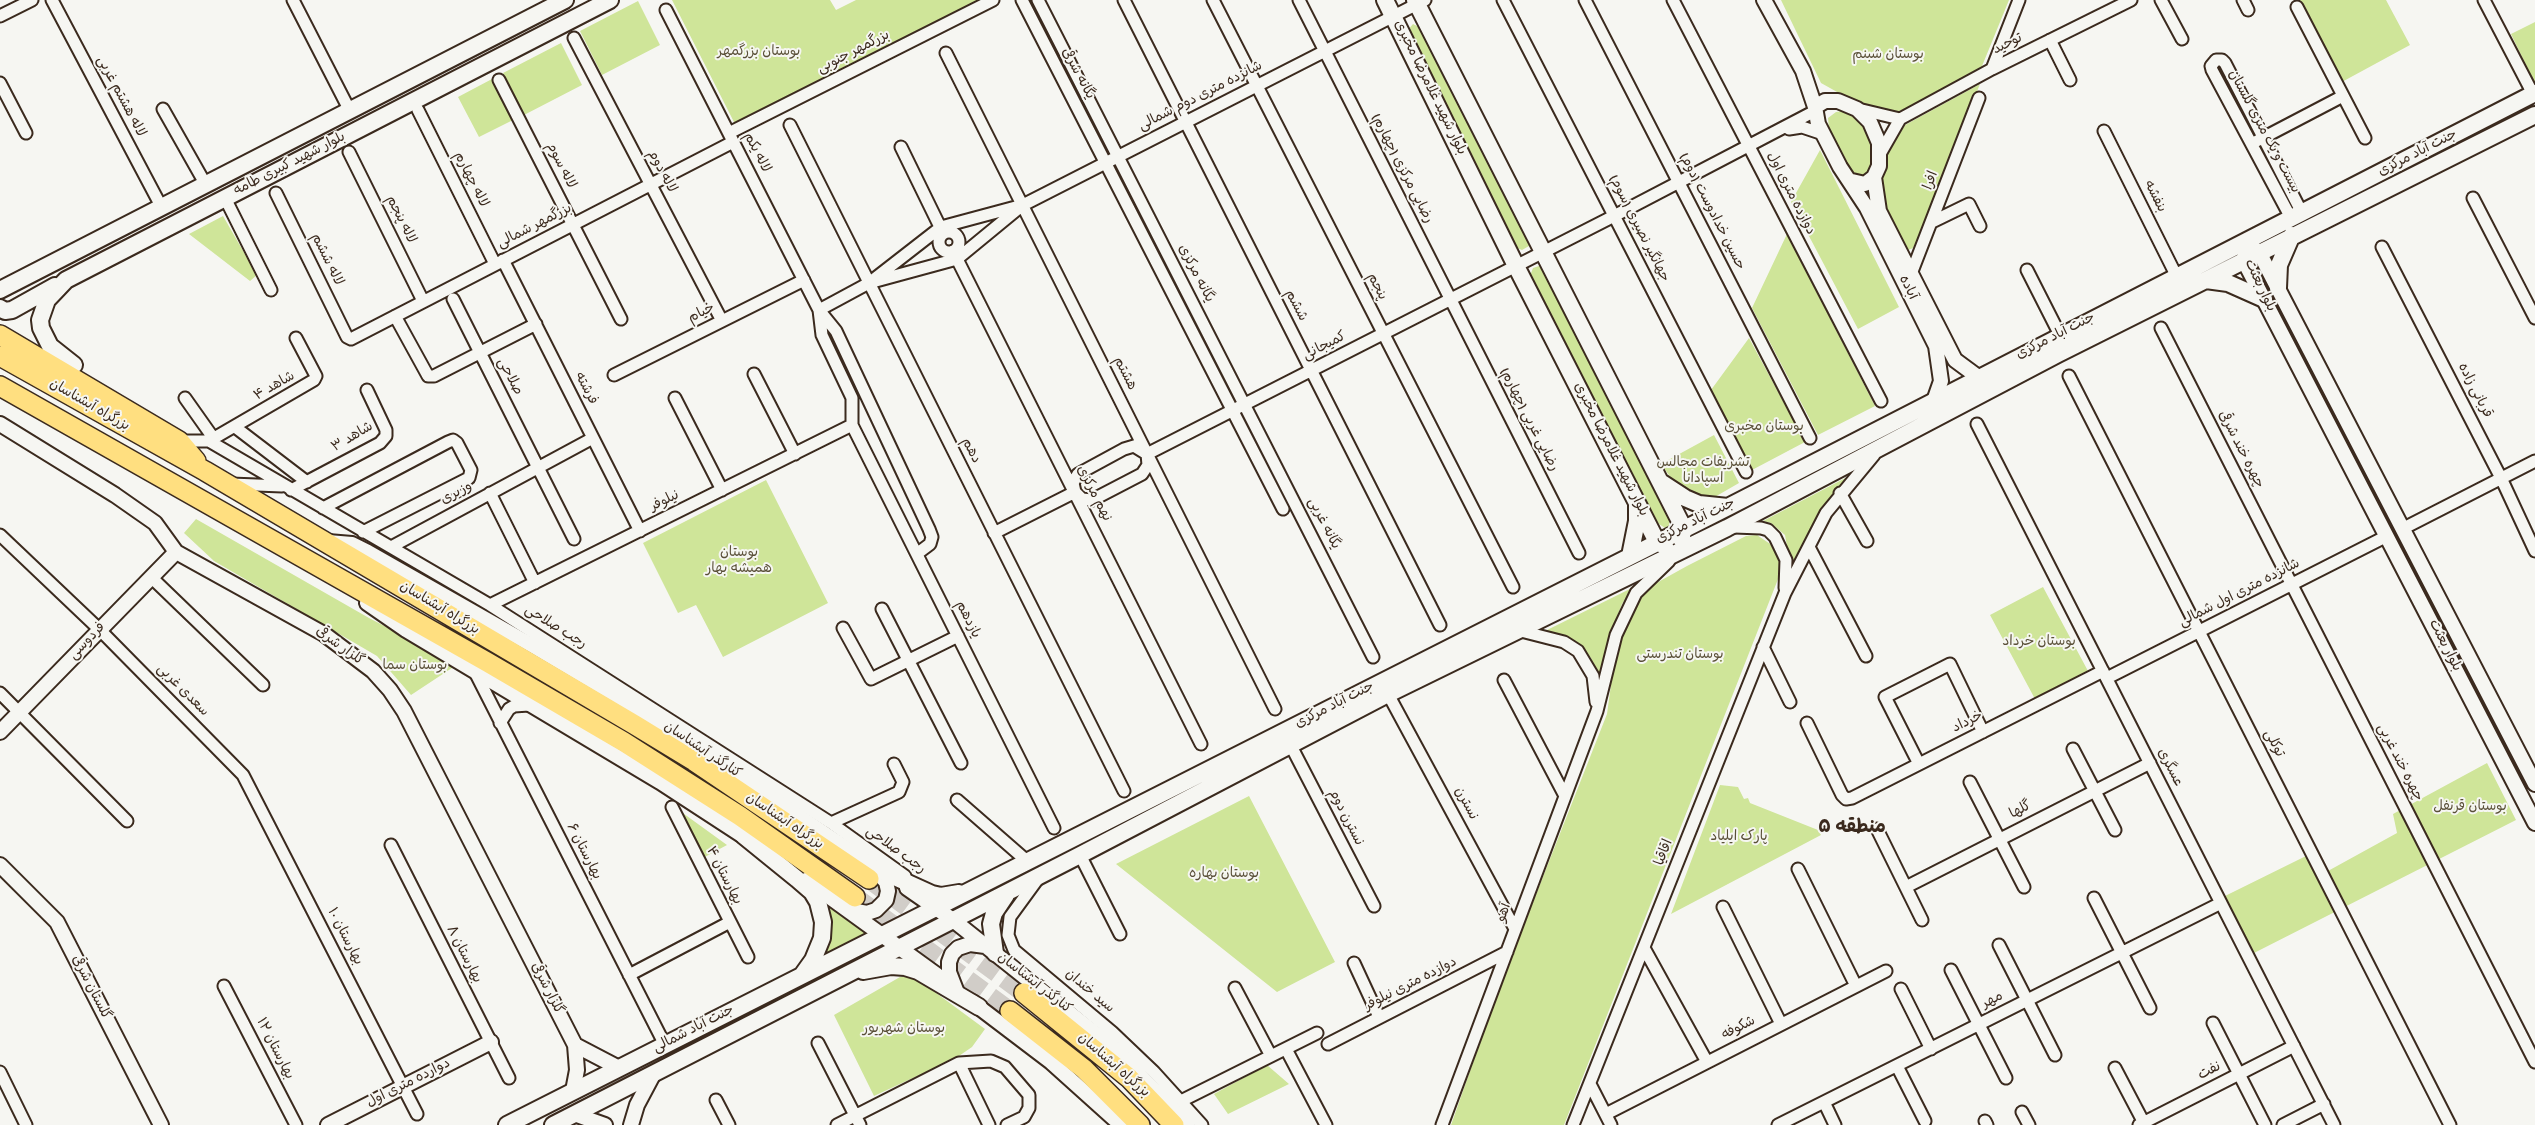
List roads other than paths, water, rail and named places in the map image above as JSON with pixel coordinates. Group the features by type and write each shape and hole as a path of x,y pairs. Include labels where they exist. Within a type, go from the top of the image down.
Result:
{"highway":[{"path":"0,334 179,441"},
{"name":"بزرگراه آبشناسان","path":"0,356 205,471 694,761 872,870"},
{"path":"74,365 155,414 205,471"},
{"name":"بزرگراه آبشناسان","path":"0,386 487,662 624,742 740,816 850,903"},
{"name":"بزرگراه آبشناسان","path":"1024,993 1129,1078 1174,1125"},
{"name":"بزرگراه آبشناسان","path":"1010,1011 1084,1069 1140,1125"}],"main road":[{"name":"بلوار شهید کبیری طامه","path":"1,292 350,111 544,5 565,0"},
{"name":"بلوار شهید غلامرضا مخبری","path":"1385,0 1516,266 1657,542"},
{"name":"بلوار شهید کبیری طامه","path":"74,365 50,346 41,328 42,310 47,300 66,280 606,1"},
{"name":"بلوار شهید غلامرضا مخبری","path":"1419,1 1543,252 1684,529"},
{"name":"جنت آباد مرکزی","path":"882,935 1728,507 1978,377 2534,94"},
{"name":"جنت آباد مرکزی","path":"899,947 1388,694 1727,528 2259,252 2535,115"},
{"path":"2278,288 2279,265 2292,236"},
{"path":"0,308 5,311 12,310 66,280"},
{"path":"2206,280 2228,283 2264,299"},
{"path":"1658,480 1680,495 1699,504 1728,507"},
{"path":"1630,556 1637,522 1637,502"},
{"path":"1657,542 1678,552 1684,529"},
{"path":"1163,793 1172,807"},
{"path":"744,836 812,892 822,911 824,931 820,946 801,976"},
{"path":"872,870 941,896 950,896 1000,876"},
{"path":"991,950 991,924 994,913 1010,891"},
{"name":"جنت آباد شمالی","path":"507,1125 882,935"},
{"name":"جنت آباد شمالی","path":"553,1125 899,947"},
{"path":"827,983 873,968 905,967 926,976 979,1007"},
{"path":"752,1000 762,1006 761,1018"}],"street":[{"path":"0,16 32,0"},
{"name":"لاله هشتم غربی","path":"52,0 162,208"},
{"path":"293,0 350,111"},
{"name":"بزرگمهر جنوبی","path":"731,138 993,0"},
{"name":"یگانه شرقی","path":"1022,0 1106,163"},
{"name":"یگانه شرقی","path":"1038,0 1118,156"},
{"name":"ششم","path":"1124,0 1440,625"},
{"name":"پنجم","path":"1213,0 1513,587"},
{"name":"رضایی مرکزی (چهارم)","path":"1299,0 1451,300"},
{"name":"جهانگیر نصیری (سوم)","path":"1503,0 1746,472"},
{"name":"حسین خدادوست (دوم)","path":"1585,0 1810,438"},
{"name":"دوازده متری اول","path":"1673,0 1881,401"},
{"path":"1764,0 1804,71 1829,99 1857,109 1900,119 1880,154"},
{"path":"1992,69 2019,0"},
{"path":"2162,0 2182,39"},
{"path":"2484,0 2534,94"},
{"name":"شانزده متری دوم شمالی","path":"869,283 955,255 1023,205 1394,16 1419,1"},
{"name":"توحید","path":"1900,119 1992,69 2126,1"},
{"path":"2297,7 2365,138"},
{"name":"لاله یکم","path":"666,10 804,280 820,310 836,331 929,530 932,537 930,544 918,554"},
{"name":"لاله دوم","path":"574,38 722,321"},
{"path":"2050,40 2070,80"},
{"name":"هشتم","path":"946,53 1275,709"},
{"name":"بیست و یک متری گلستان","path":"2257,141 2225,63 2222,60 2216,60 2211,66 2212,70 2257,141 2296,215"},
{"name":"آباده","path":"1804,71 1823,134 1840,166 1852,181 1936,346 1941,380 1934,401"},
{"name":"لاله سوم","path":"499,80 621,319"},
{"path":"0,83 26,133"},
{"path":"2257,141 2343,96"},
{"name":"افرا","path":"1911,274 1979,98"},
{"path":"1778,132 1815,109 1821,102 1829,99"},
{"path":"163,109 206,185"},
{"path":"1852,181 1865,184 1874,177 1879,166 1880,154 1875,132 1866,117 1857,109"},
{"name":"لاله چهارم","path":"418,110 499,262"},
{"name":"دهم","path":"790,125 1124,791"},
{"path":"1778,132 1802,127 1823,134"},
{"name":"بنفشه","path":"2104,131 2177,277"},
{"name":"کمیجانی","path":"1147,454 1778,132"},
{"name":"بزرگمهر شمالی","path":"351,339 651,184 731,138"},
{"path":"900,147 942,230"},
{"name":"لاله پنجم","path":"349,152 424,302"},
{"name":"یگانه مرکزی","path":"1118,156 1246,404"},
{"name":"یگانه مرکزی","path":"1106,163 1232,411"},
{"name":"آباده","path":"1874,177 1879,211 1951,353 1955,360 1978,377"},
{"name":"لاله ششم","path":"276,193 347,337 351,339"},
{"path":"225,198 271,290"},
{"path":"2473,198 2535,318"},
{"path":"1932,222 1969,204 1980,226"},
{"name":"شانزده متری دوم شمالی","path":"820,310 869,283 942,230 1023,205"},
{"name":"نهم مرکزی","path":"942,230 958,237 958,247 955,255 1201,744"},
{"name":"بلوار بعثت","path":"2246,242 2259,252 2404,528 2535,784"},
{"name":"بلوار بعثت","path":"2246,242 2244,260 2535,824"},
{"name":"قربانی زاده","path":"2382,247 2501,478 2535,551"},
{"name":"فرشته","path":"499,262 536,324 640,531"},
{"path":"2027,270 2060,335"},
{"name":"خیام","path":"614,375 804,280"},
{"name":"صلاحی","path":"453,299 574,538"},
{"name":"رضایی غربی (چهارم)","path":"1451,300 1579,553"},
{"name":"لاله یکم","path":"820,310 822,335 850,392 853,404 852,426"},
{"path":"395,316 428,376 434,376 480,354 536,324"},
{"name":"چهره خند شرقی","path":"2161,328 2292,585"},
{"name":"شاهد ۴","path":"212,440 314,380 316,376 296,338"},
{"path":"1938,360 1951,353"},
{"path":"754,374 795,454"},
{"name":"توکلی","path":"2069,376 2450,1125"},
{"name":"شاهد ۳","path":"288,488 307,482 380,443 386,436 386,430 367,390"},
{"path":"185,398 212,440"},
{"path":"676,398 722,490"},
{"name":"یگانه غربی","path":"1246,404 1373,656"},
{"path":"1232,411 1283,509"},
{"name":"گلزار شرقی","path":"0,424 115,494 155,523 176,552 324,634 373,671 390,690 404,711 575,1045 577,1070 573,1091"},
{"name":"عسگری","path":"1977,424 2334,1125"},
{"name":"نیلوفر","path":"490,605 852,426"},
{"name":"یازدهم","path":"852,426 918,554 1054,828"},
{"path":"235,427 307,482"},
{"name":"وزیری","path":"391,547 592,438"},
{"name":"رجب صلاحی","path":"151,441 212,440 288,488 490,605 830,823 922,890"},
{"path":"322,508 453,440 457,443 472,474 469,478 363,532"},
{"path":"1134,446 1147,454 1148,465 1142,474 1105,494 1087,500 1075,492 1074,483 1078,474 1115,453 1134,446"},
{"path":"1785,592 1826,512 1840,493 1882,446"},
{"path":"2387,536 2535,461"},
{"path":"227,484 288,488"},
{"path":"994,533 1075,492"},
{"path":"490,493 535,583"},
{"path":"1840,493 1867,542"},
{"path":"1727,528 1761,528 1768,530 1775,536 1786,560 1785,592"},
{"name":"سعدی غربی","path":"0,535 100,630 243,774"},
{"name":"شانزده متری اول شمالی","path":"2105,675 2199,632 2387,536"},
{"path":"1809,548 1866,656"},
{"name":"فردوسی","path":"0,732 176,552"},
{"name":"آهو","path":"1442,1125 1597,711 1611,647 1628,606 1636,593 1678,552"},
{"path":"313,565 406,630 528,705 660,782 866,913 876,910 886,900 888,891 886,882 872,870"},
{"path":"151,577 263,684"},
{"name":"چهره خند غربی","path":"2292,585 2535,1062"},
{"name":"اقاقیا","path":"1574,1125 1785,592"},
{"path":"882,609 961,763"},
{"path":"843,628 871,679 958,636"},
{"path":"1517,630 1564,642 1578,651 1593,676 1597,711"},
{"path":"1763,647 1790,702"},
{"path":"1919,764 1885,697 1950,664 1984,732"},
{"name":"بهارستان ۶","path":"475,672 665,1045"},
{"name":"خرداد","path":"1807,723 1846,799 1852,798 1984,732 2105,675"},
{"path":"1504,680 1565,796"},
{"path":"0,693 127,821"},
{"name":"نسترن","path":"1388,694 1515,929"},
{"path":"500,723 509,709 514,706 528,705"},
{"name":"نسترن دوم","path":"1290,744 1374,906"},
{"path":"2073,749 2116,830"},
{"name":"گلها","path":"1906,887 2150,763"},
{"path":"830,823 900,792 903,782 894,764"},
{"name":"بهارستان ۱۰","path":"243,774 417,1114"},
{"path":"1970,782 2024,887"},
{"path":"957,800 1028,862"},
{"name":"بهارستان ۴","path":"672,807 748,958"},
{"path":"1877,829 1922,920"},
{"name":"بهارستان ۸","path":"391,846 509,1078"},
{"path":"1080,855 1120,934"},
{"name":"گلستان شرقی","path":"0,865 57,922 161,1125"},
{"path":"1798,869 1856,986"},
{"name":"کنارگذر آبشناسان","path":"872,870 937,908 1116,1049 1188,1125"},
{"name":"سید خندان","path":"1042,874 1010,917 1008,935 1014,950 1112,1032 1181,1101 1202,1125"},
{"path":"2094,898 2150,1008"},
{"path":"850,903 882,935 979,1007 1084,1090 1121,1125"},
{"name":"مهر","path":"1778,1125 2221,903"},
{"path":"1723,907 1781,1024"},
{"path":"629,976 730,922"},
{"path":"956,990 949,972 949,962 952,954 958,948 970,944 991,950"},
{"path":"1999,945 2055,1055"},
{"path":"1644,948 1706,1062"},
{"name":"دوازده متری نیلوفر","path":"1328,1044 1507,952"},
{"path":"1354,964 1379,1017"},
{"path":"1951,970 2006,1078"},
{"name":"شکوفه","path":"1606,1114 1886,971"},
{"name":"بهارستان ۱۲","path":"224,986 296,1125"},
{"path":"1234,988 1271,1056"},
{"path":"1901,990 1931,1049"},
{"path":"2213,1024 2265,1125"},
{"path":"1181,1101 1317,1033"},
{"name":"دوارده متری اول","path":"328,1125 491,1042"},
{"path":"818,1043 858,1120"},
{"path":"575,1045 619,1068"},
{"name":"نفت","path":"2142,1124 2294,1046"},
{"path":"1286,1048 1326,1125"},
{"path":"837,1125 858,1120 959,1063 991,1061 1005,1067 1029,1095 1029,1108 1024,1117 1007,1125"},
{"path":"959,1063 989,1125"},
{"path":"1897,1066 1925,1121"},
{"path":"2115,1068 2142,1124"},
{"path":"0,1072 26,1125"},
{"path":"631,1125 637,1105 654,1073"},
{"path":"1590,1084 1611,1125"},
{"path":"1084,1090 1113,1125"},
{"path":"716,1100 729,1125"},
{"path":"1824,1102 1835,1125"},
{"path":"2283,1125 2324,1104"},
{"path":"2022,1112 2029,1125"},
{"path":"574,1114 605,1125"}],"tunnel":[{"path":"869,879 1024,993"},
{"path":"855,897 1010,1011"}],"district":[{"name":"منطقه ۵","path":"1852,829"}],"park label":[{"name":"بوستان بزرگمهر","path":"759,53"},
{"name":"بوستان شبنم","path":"1888,56"},
{"name":"بوستان مخبری","path":"1764,428"},
{"name":"تشریفات مجالس اسپادانا","path":"1703,472"},
{"name":"بوستان همیشه بهار","path":"739,562"},
{"name":"بوستان خرداد","path":"2039,643"},
{"name":"بوستان تندرستی","path":"1680,656"},
{"name":"بوستان سما","path":"415,667"},
{"name":"بوستان قرنفل","path":"2470,808"},
{"name":"پارک ایلیاد","path":"1739,838"},
{"name":"بوستان بهاره","path":"1224,875"},
{"name":"بوستان شهریور","path":"904,1030"}]}
